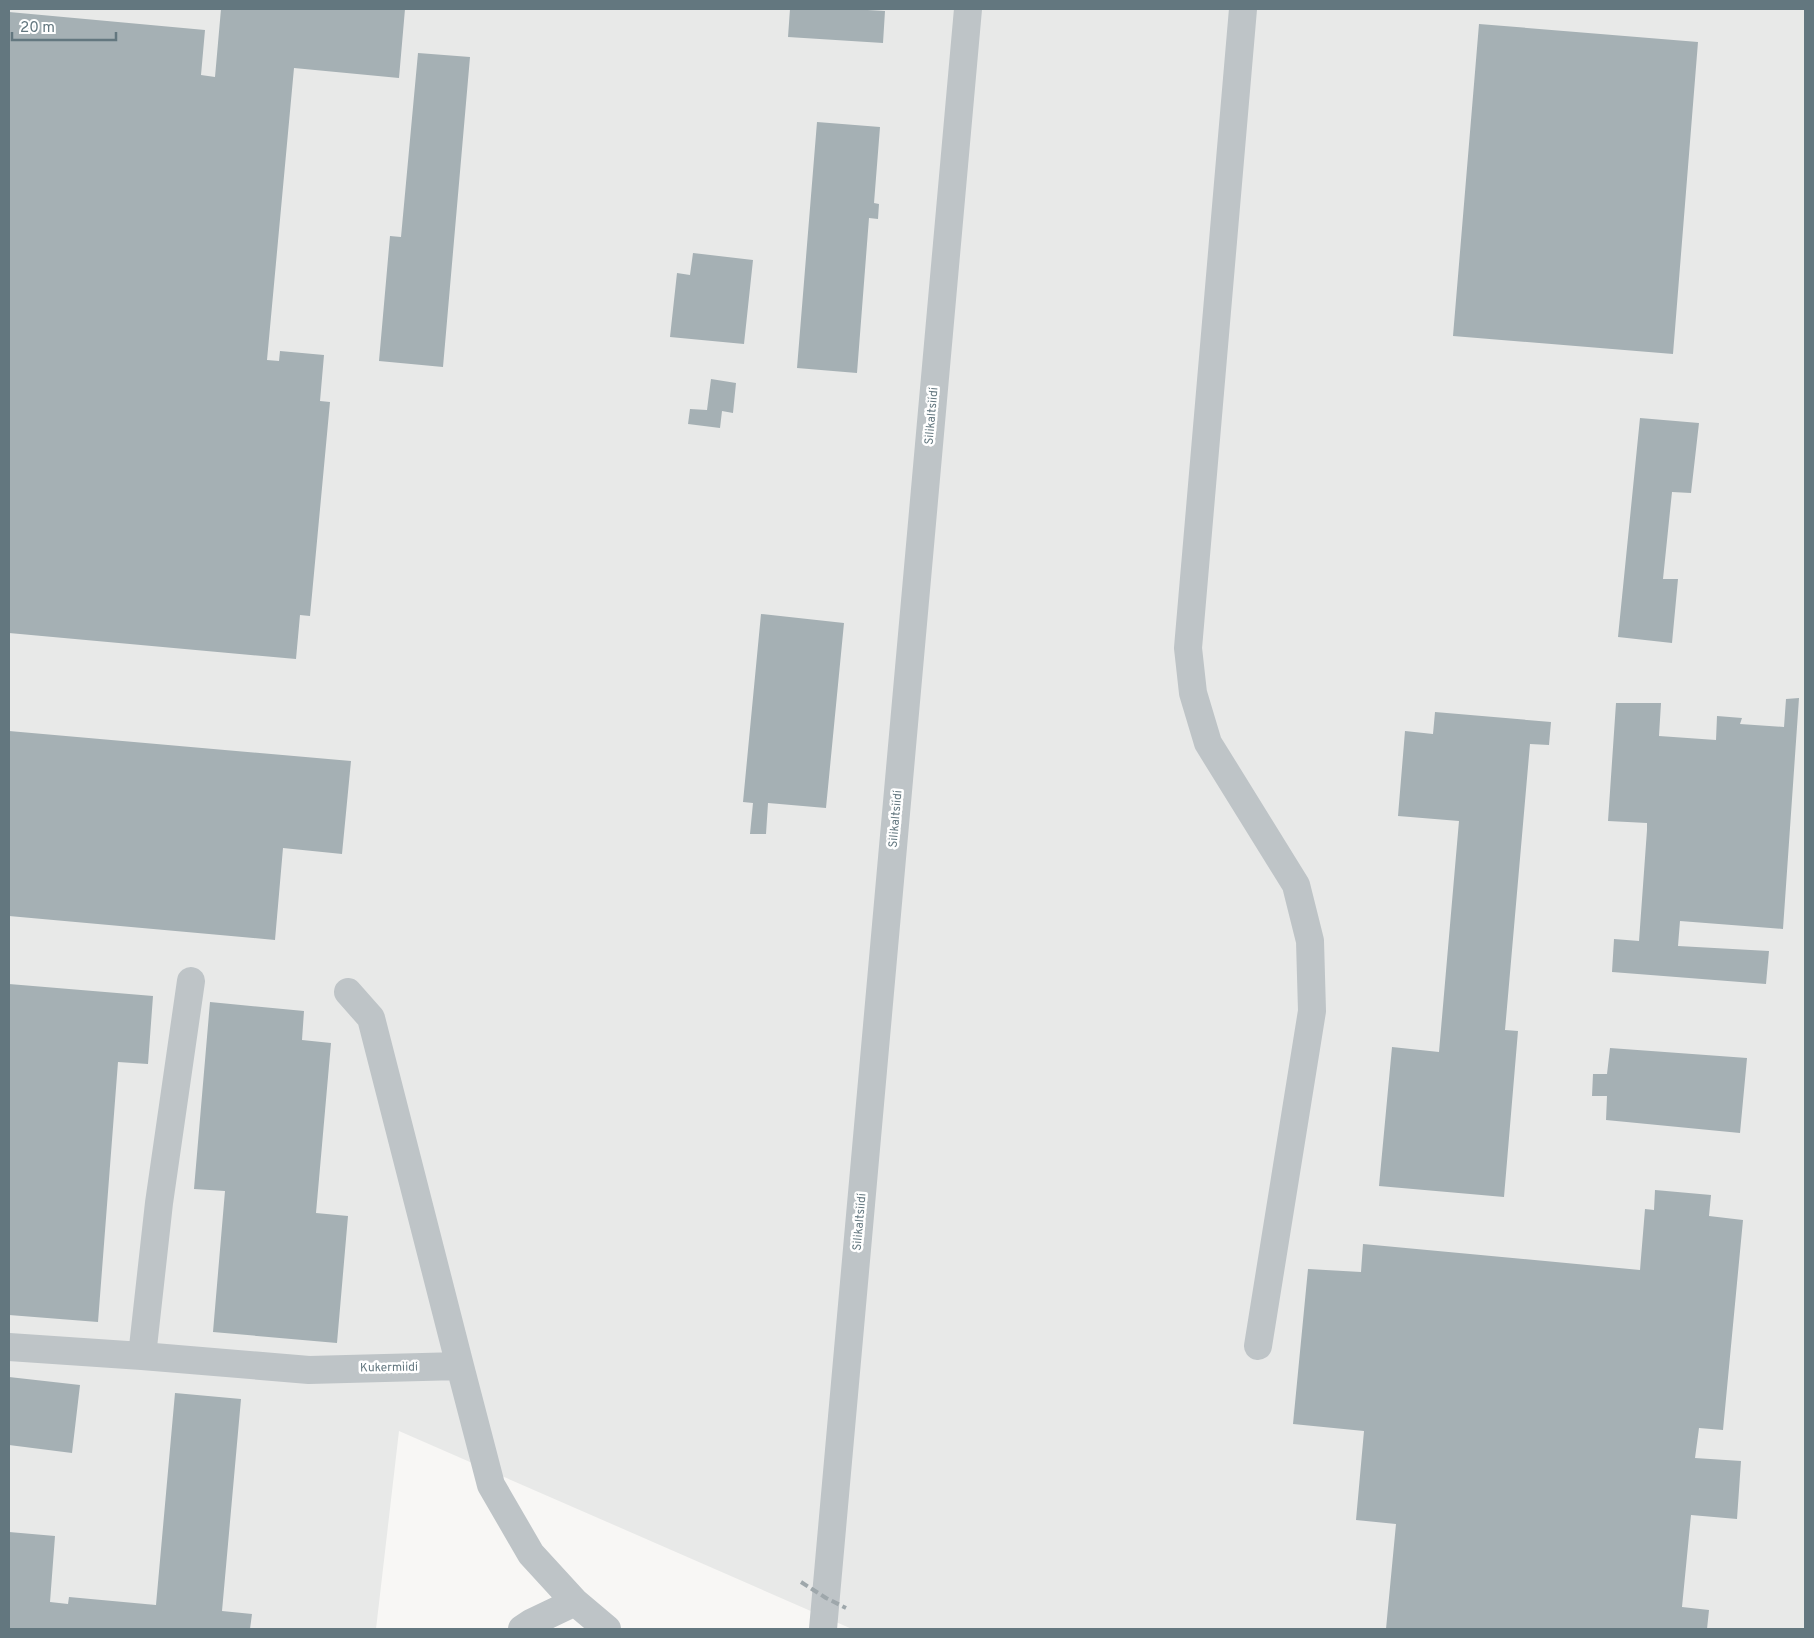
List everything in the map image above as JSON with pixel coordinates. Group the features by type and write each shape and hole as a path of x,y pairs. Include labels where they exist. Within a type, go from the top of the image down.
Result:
{"street":[{"name":"Silikaltsiidi","path":"823,1629 968,9"},
{"path":"1243,9 1188,648 1193,693 1208,743 1296,885 1310,941 1312,1011 1258,1346"},
{"path":"142,1356 159,1203 191,981"},
{"path":"348,992 371,1018 491,1485 531,1554 574,1602 607,1629"},
{"name":"Kukermiidi","path":"9,1347 309,1370 460,1366"},
{"path":"522,1629 574,1602"}],"shaded area":[{"path":"9,9 1805,9 1805,1629 852,1629 399,1431 376,1629 9,1629"}],"building":[{"path":"221,9 405,9 399,78 294,68 267,360 279,361 280,351 324,355 320,401 330,402 310,616 300,615 296,659 9,633 9,12 205,30 201,75 215,77"},
{"path":"790,9 885,11 883,43 788,37"},
{"path":"1479,24 1698,42 1673,354 1453,336"},
{"path":"418,53 470,57 443,367 379,361 390,236 401,237"},
{"path":"817,122 880,127 874,203 879,204 878,219 869,218 857,373 797,368"},
{"path":"693,253 753,260 744,344 670,337 677,273 690,275"},
{"path":"711,379 736,383 733,413 722,411 720,428 688,424 690,409 707,410"},
{"path":"1640,418 1699,423 1691,493 1672,492 1663,579 1678,579 1672,643 1618,637"},
{"path":"761,614 844,623 826,808 768,803 766,834 750,834 753,803 743,802"},
{"path":"1799,698 1783,929 1680,921 1678,946 1769,951 1766,984 1612,972 1614,939 1639,941 1647,830 1647,823 1608,821 1616,703 1661,703 1659,736 1716,740 1717,716 1742,718 1740,724 1784,727 1786,699"},
{"path":"1435,712 1551,722 1549,745 1530,744 1505,1030 1518,1031 1504,1197 1379,1186 1392,1047 1439,1052 1459,821 1398,816 1405,731 1433,734"},
{"path":"9,731 351,761 342,854 283,848 275,940 9,916"},
{"path":"9,984 153,996 148,1064 118,1062 98,1322 9,1315"},
{"path":"210,1002 304,1011 302,1040 331,1043 316,1213 348,1216 337,1343 213,1332 225,1191 194,1189"},
{"path":"1610,1048 1747,1058 1740,1133 1606,1120 1607,1096 1592,1096 1593,1074 1607,1074"},
{"path":"1655,1190 1711,1195 1709,1216 1743,1220 1723,1430 1699,1428 1695,1458 1741,1461 1737,1519 1691,1515 1682,1607 1709,1610 1707,1629 1386,1629 1396,1524 1356,1520 1364,1431 1293,1424 1308,1269 1361,1272 1363,1244 1640,1270 1645,1209 1654,1210"},
{"path":"9,1377 80,1385 72,1453 9,1445"},
{"path":"175,1393 241,1399 222,1611 252,1614 250,1629 9,1629 9,1532 55,1536 50,1602 68,1604 69,1597 156,1605"}],"railway":[{"path":"801,1582 846,1608"}]}
